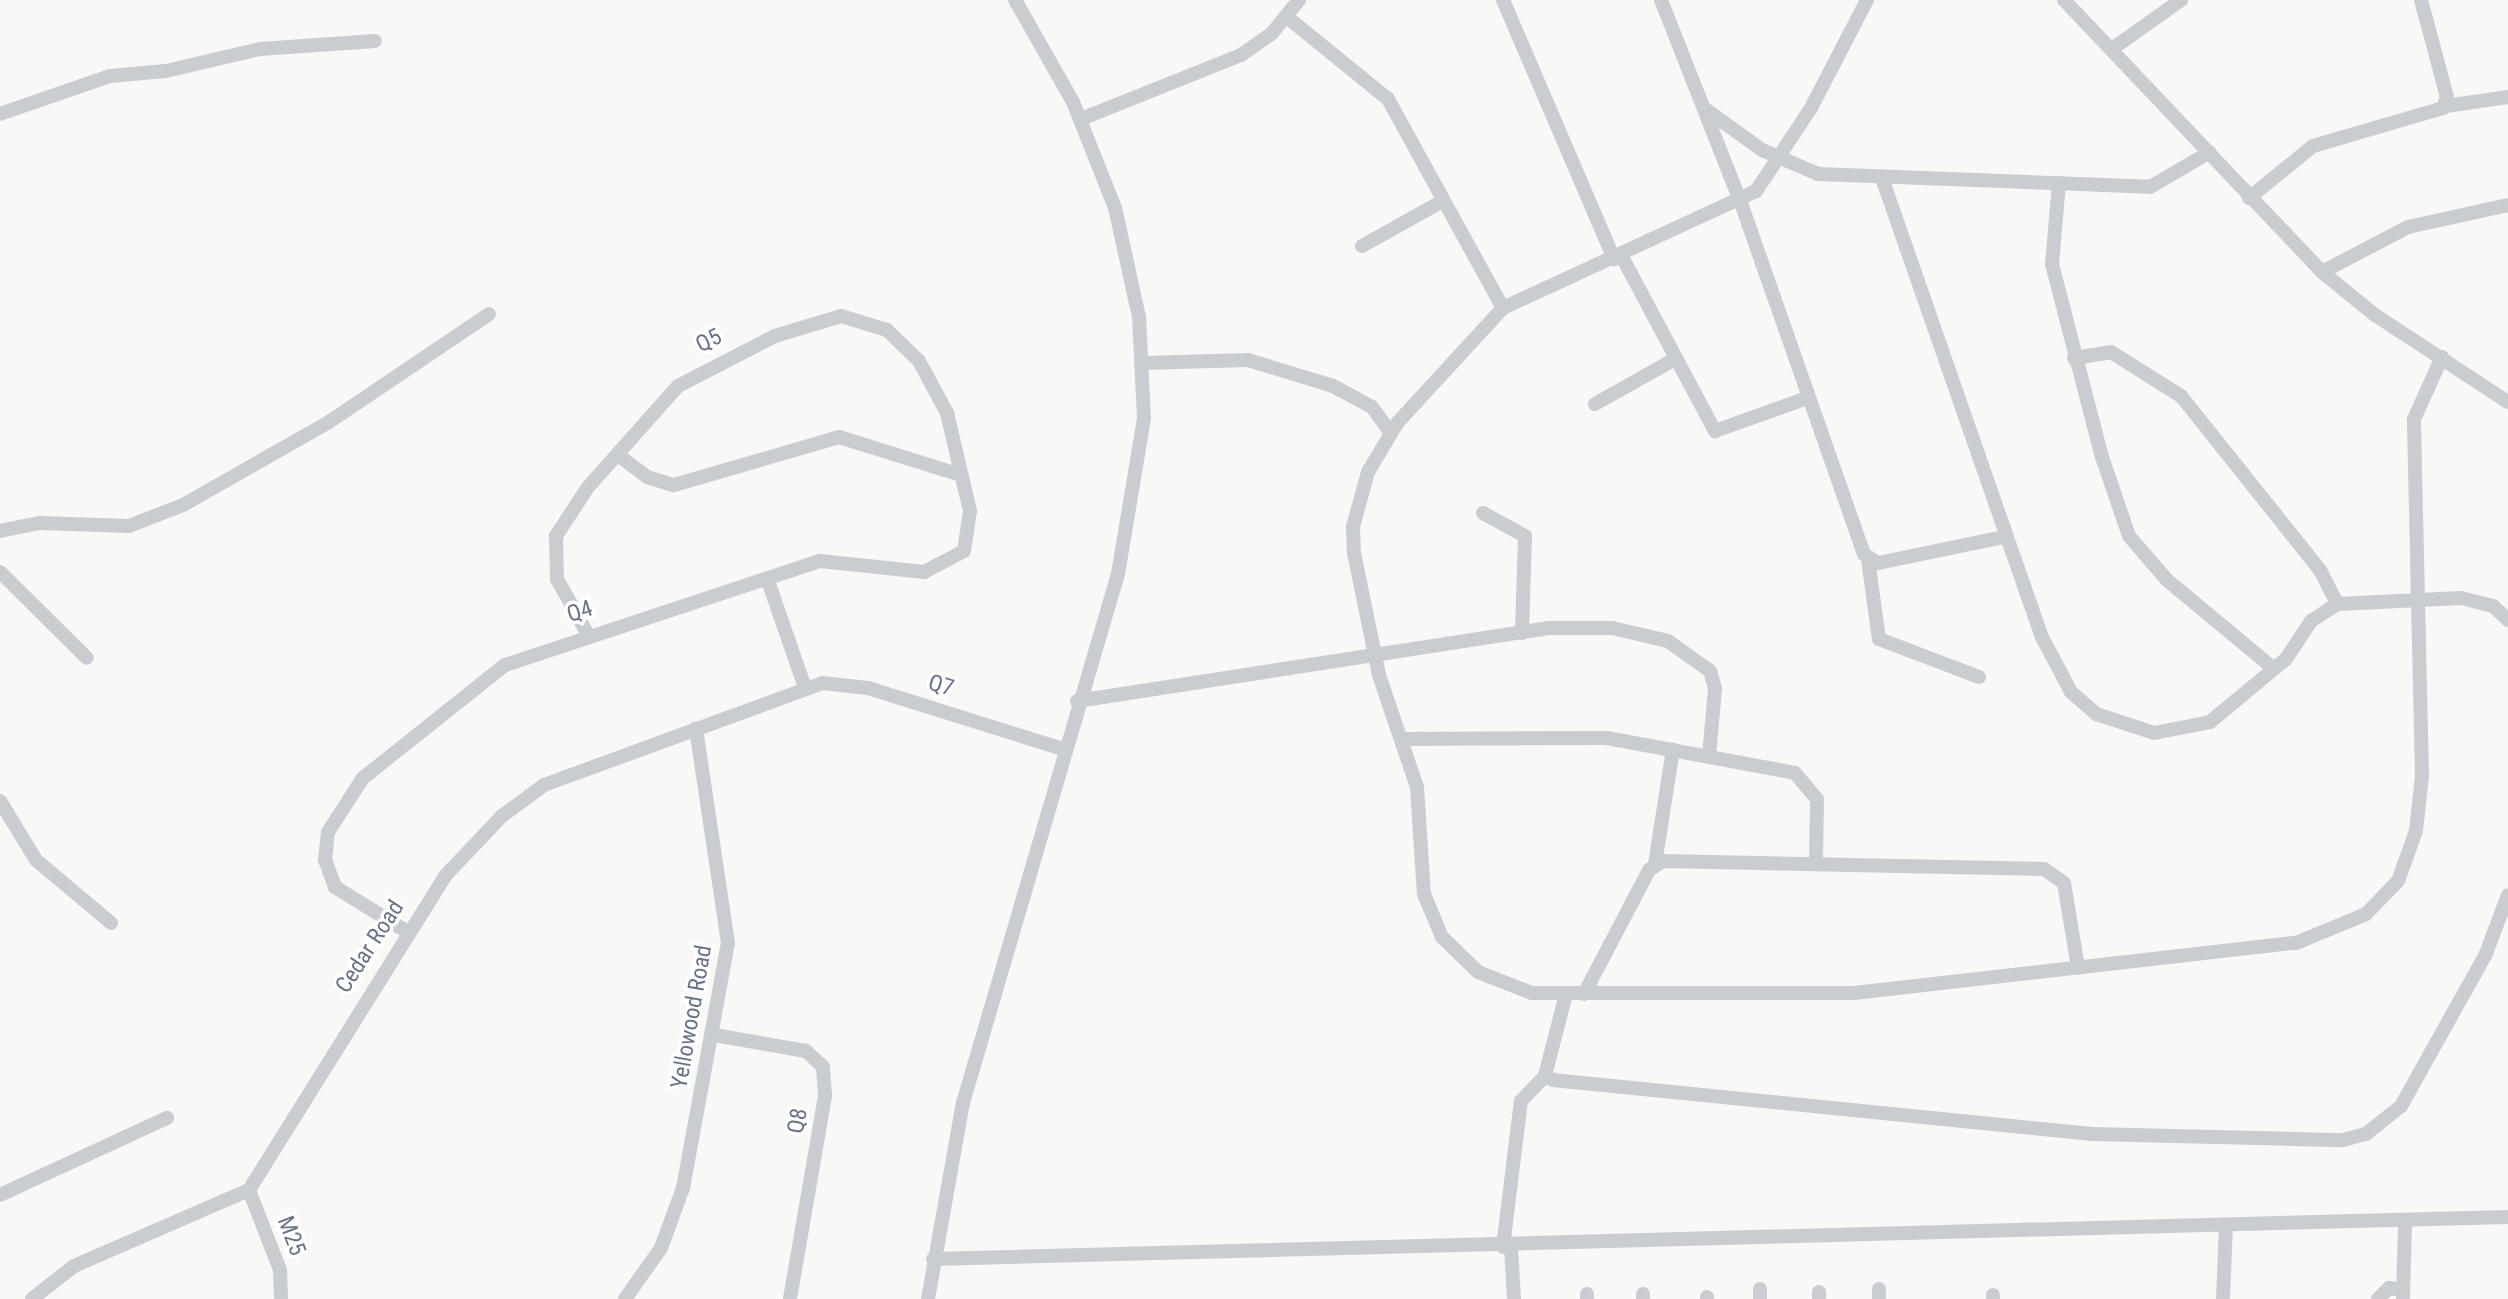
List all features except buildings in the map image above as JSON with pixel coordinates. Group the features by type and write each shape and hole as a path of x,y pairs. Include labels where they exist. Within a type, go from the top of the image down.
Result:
{"street":[{"path":"928,1299 933,1259 966,1090 1133,511 1144,363 1115,208 1080,119 1015,0"},
{"path":"1080,119 1212,70 1257,46 1287,17 1299,0"},
{"path":"1503,0 1617,257 1715,431 1807,398"},
{"path":"1661,0 1741,203 1807,398 1868,559 1879,639 1979,677"},
{"path":"1867,0 1780,159 1741,203 1503,308 1390,432 1368,472 1353,527 1376,660 1403,739 1419,800 1424,894 1442,937 1464,962 1503,984 1566,994 1795,997 2295,943 2345,926 2383,899 2398,881 2416,831 2422,776 2414,419 2442,357"},
{"path":"2064,0 2322,272 2508,402"},
{"path":"2112,49 2181,0"},
{"path":"2421,0 2446,106"},
{"path":"1287,17 1388,99 1441,202 1503,308"},
{"path":"0,114 110,76 166,71 260,49 375,41"},
{"path":"2249,198 2313,146 2446,106 2508,97"},
{"path":"1702,107 1780,159 1818,174 2161,185 2210,152"},
{"path":"1882,178 2004,537 2059,673 2071,692 2116,725 2154,733 2194,729 2227,713 2294,651 2316,616 2337,604 2416,599 2474,600 2508,620"},
{"path":"2059,183 2052,264 2074,358 2129,536 2158,572 2273,668"},
{"path":"1362,246 1441,202"},
{"path":"2322,272 2408,227 2508,205"},
{"path":"0,531 40,523 129,526 183,505 329,422 489,314"},
{"name":"Q5","path":"587,634 557,579 553,549 574,504 678,386 707,366 775,336 853,315 887,330 931,378 961,475"},
{"path":"2074,358 2111,352 2181,396 2320,570 2337,604"},
{"path":"1595,404 1675,359"},
{"path":"1144,363 1248,360 1333,386 1371,407 1390,432"},
{"path":"618,455 647,477 674,485 839,437 961,475"},
{"name":"Q4","path":"405,931 335,887 324,848 339,810 389,754 505,665 587,634 831,560 904,573 945,566 964,551 972,531 961,475"},
{"path":"1483,513 1525,536 1522,634"},
{"path":"1868,559 1878,564 2004,537"},
{"path":"0,572 87,658"},
{"path":"767,578 804,685"},
{"path":"1077,701 1376,660 1522,634 1612,628 1668,641 1699,658 1715,689 1709,756"},
{"name":"Cedar Road","path":"249,1190 405,931 472,845 523,799 572,773 804,685"},
{"name":"Q7","path":"804,685 868,688 1063,749"},
{"name":"Yellowood Road","path":"625,1299 672,1224 714,1035 727,913 696,728"},
{"path":"1403,739 1608,738 1709,756 1806,779 1817,800 1816,862"},
{"path":"1584,995 1655,864 1673,749"},
{"path":"0,802 36,860 111,923"},
{"path":"1655,864 1816,862 2054,873 2066,892 2078,968"},
{"path":"1545,1076 2092,1133 2343,1140 2366,1134 2401,1106 2485,956 2508,895"},
{"path":"1514,1299 1507,1247 1521,1101 1545,1076 1566,994"},
{"name":"Q8","path":"714,1035 806,1051 823,1067 825,1096 790,1299"},
{"path":"0,1195 167,1118"},
{"path":"32,1299 74,1266 249,1190"},
{"name":"M25","path":"249,1190 280,1270 281,1299"},
{"path":"933,1259 1507,1247 2508,1217"},
{"path":"2378,1299 2389,1288 2403,1294 2405,1220"},
{"path":"2223,1299 2226,1225"}]}
